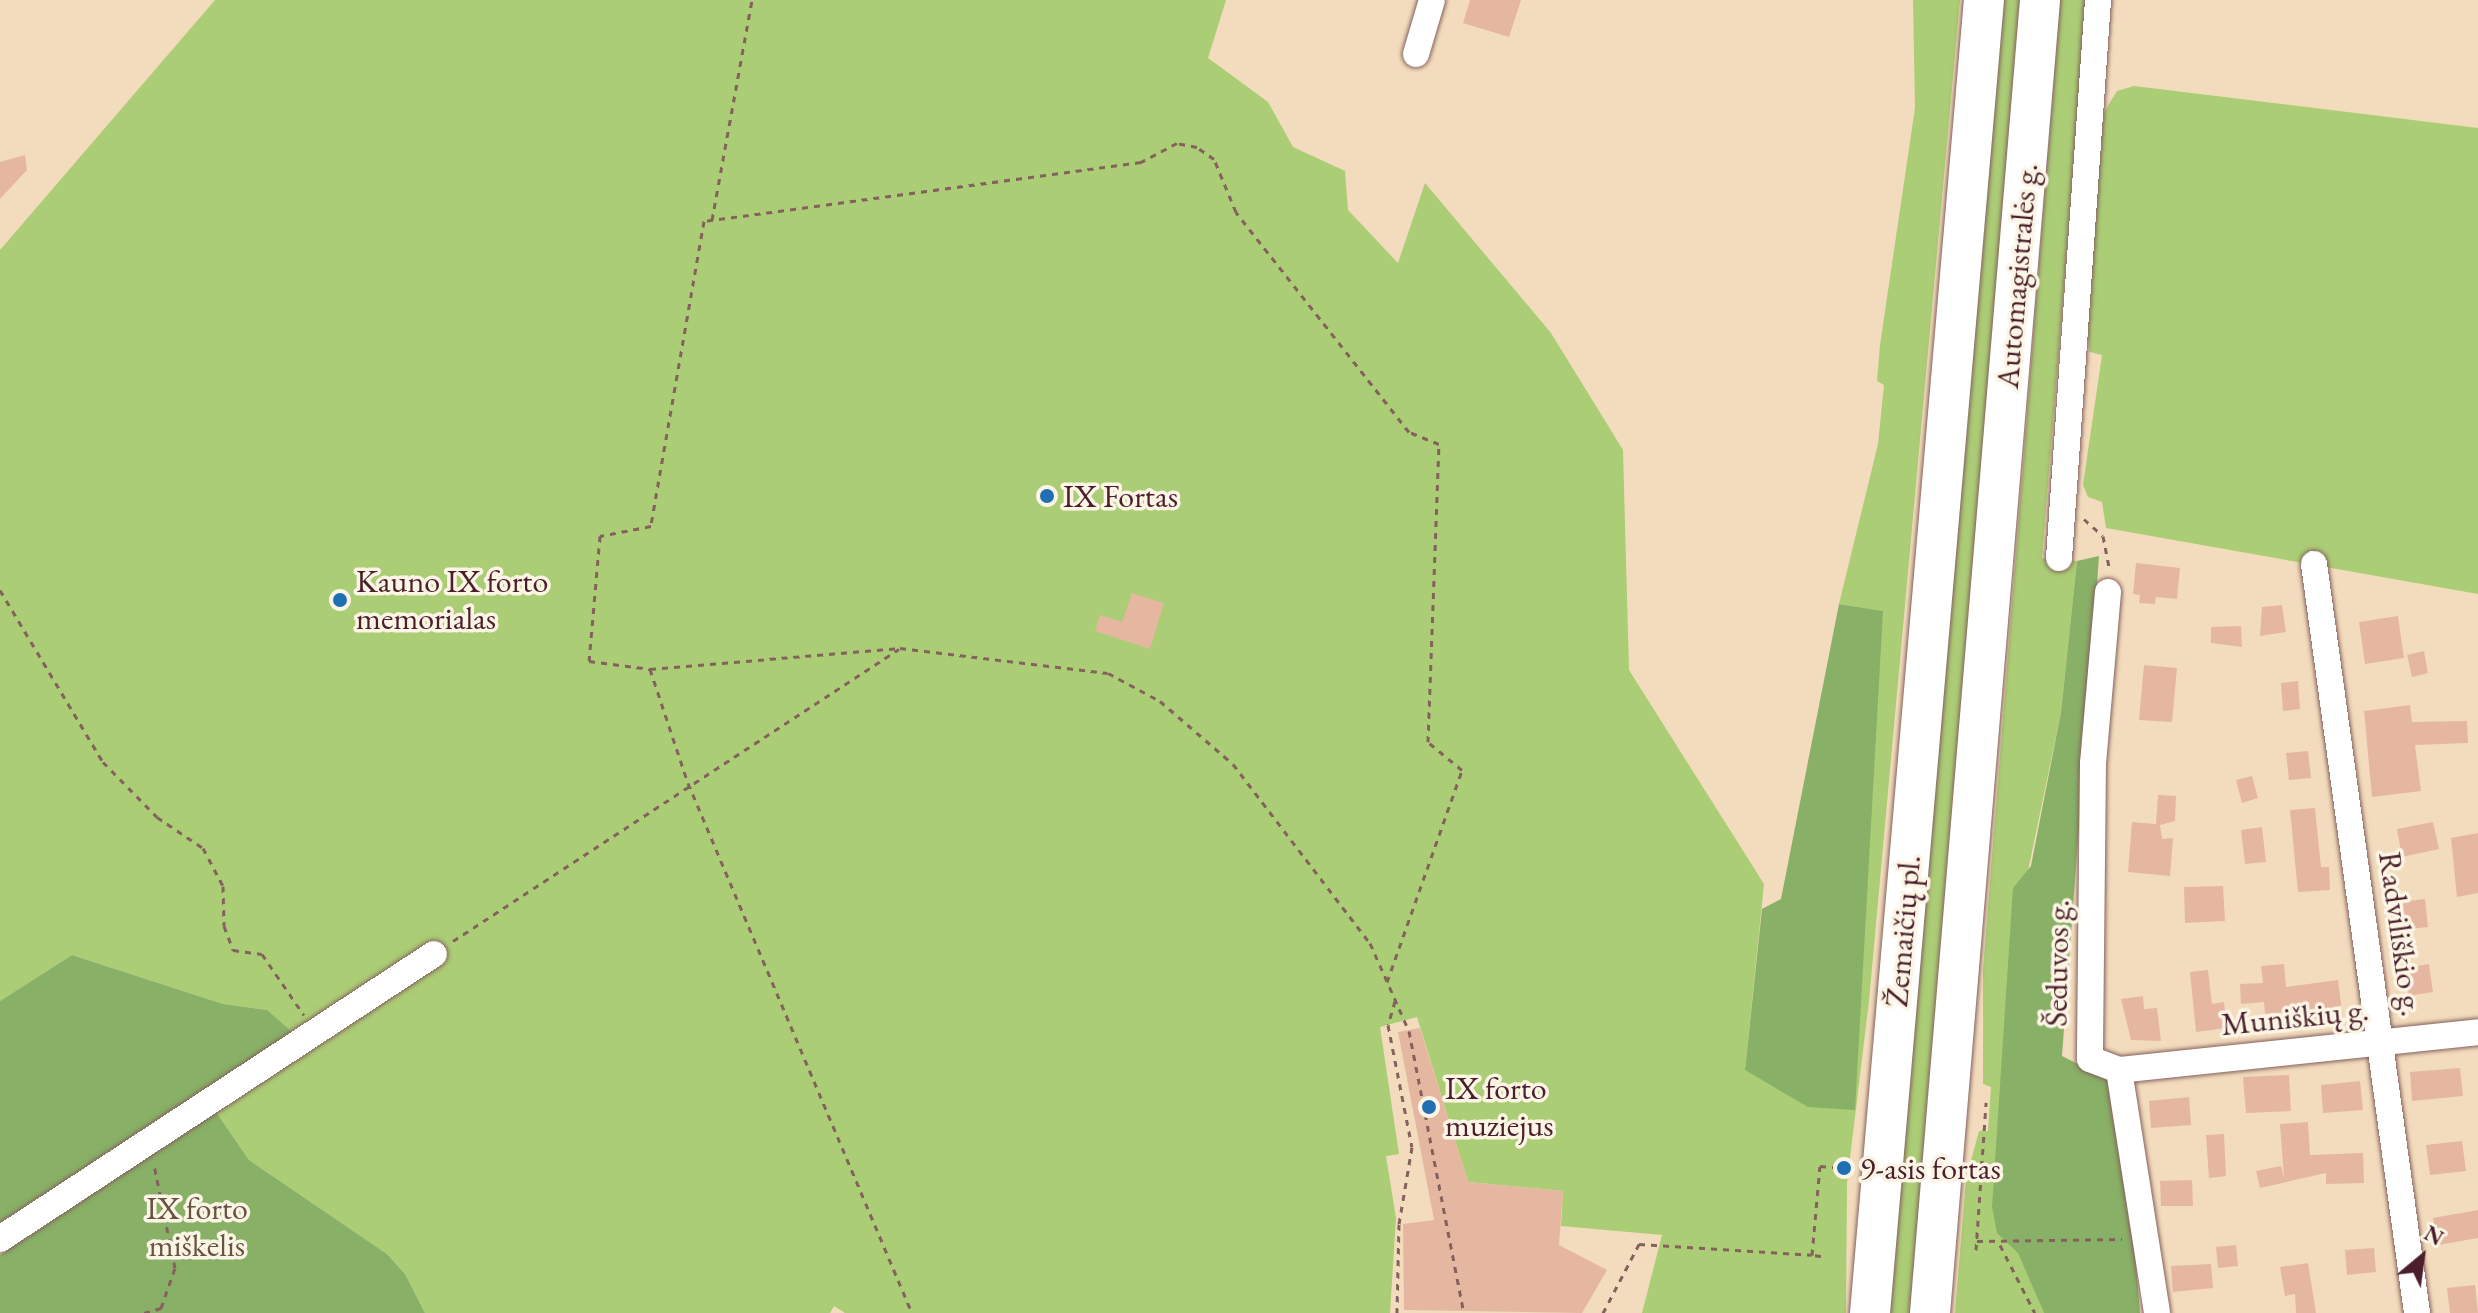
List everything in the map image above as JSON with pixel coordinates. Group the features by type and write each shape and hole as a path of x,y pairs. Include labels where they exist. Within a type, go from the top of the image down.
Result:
{"highway":[{"name":"Automagistralės g.","path":"1938,550 1984,0"},
{"name":"Automagistralės g.","path":"1994,553 2040,0"},
{"name":"Žemaičių pl.","path":"1870,1313 1938,550"},
{"name":"Žemaičių pl.","path":"1930,1313 1994,553"},
{"path":"1935,1248 1941,1313"}],"street":[{"path":"1416,54 1432,0"},
{"path":"2059,558 2098,0"},
{"name":"Radviliškio g.","path":"2314,564 2417,1313"},
{"name":"Šeduvos g.","path":"2108,592 2093,763 2090,1059 2119,1070"},
{"path":"0,1239 434,954"},
{"name":"Muniškių g.","path":"2119,1070 2478,1032"},
{"path":"2119,1070 2157,1313"}],"path":[{"path":"712,220 752,0"},
{"path":"1387,982 1462,770 1428,742 1439,444 1409,432 1236,212 1214,159 1197,147 1177,143 1141,162 704,221 651,526 600,536 589,661 650,669 900,648 1089,669 1143,689 1233,764 1270,808 1370,943 1395,1001 1409,1031 1464,1313"},
{"path":"2096,534 2103,536 2108,549 2108,592"},
{"path":"0,590 103,762 157,817 203,848 223,886 224,926 233,950 262,954 316,1033"},
{"path":"434,954 688,783 900,648"},
{"path":"650,669 688,783 912,1313"},
{"path":"1395,1001 1388,1025 1412,1147 1399,1224 1397,1313"},
{"path":"1976,1250 1986,1102"},
{"path":"144,1313 161,1308 175,1268 148,1142"},
{"path":"1812,1255 1820,1166 1844,1168"},
{"path":"1977,1241 1999,1244 2146,1238"},
{"path":"1603,1313 1639,1244 1821,1256"},
{"path":"1999,1244 2035,1313"}],"green space":[{"path":"215,0 1226,0 1208,58 1268,102 1293,147 1345,171 1348,210 1398,263 1425,183 1551,333 1623,450 1629,670 1764,884 1745,1070 1882,611 1839,604 1878,444 1884,385 1877,381 1880,345 1915,108 1913,0 1960,0 1869,1001 1847,1183 1846,1313 1642,1313 1662,1235 1561,1226 1563,1191 1468,1182 1417,1017 1380,1027 1399,1154 1386,1156 1396,1218 1390,1313 845,1313 834,1306 830,1313 425,1313 405,1274 387,1254 249,1160 216,1112 267,1010 223,1004 72,955 0,1001 0,250"},
{"path":"1995,0 2024,0 1913,1313 1884,1313"},
{"path":"2060,0 2087,0 2042,558 2077,561 2061,712 2027,876 2018,1252 2044,1313 1955,1313 1966,1179 1979,1131 1988,1131 1991,1087 1983,1084 1983,970"},
{"path":"2134,86 2478,128 2478,594 2106,528 2102,502 2088,497 2083,485 2102,355 2090,352 2085,317 2103,114 2117,91"},
{"path":"2099,556 2062,1056 2121,1086 2140,1313 2044,1313 2018,1253 1997,1233 1992,1207 2013,888 2031,866 2061,712 2077,561"},
{"path":"1839,604 1883,611 1855,1110 1808,1107 1745,1070 1762,909 1781,899"},
{"path":"72,955 223,1004 267,1010 293,1033 0,1227 0,1001"},
{"name":"IX forto miškelis","path":"216,1112 249,1160 387,1254 405,1274 425,1313 0,1313 0,1255"}],"building":[{"path":"1470,0 1521,0 1509,37 1463,23"},
{"path":"25,155 27,170 0,199 0,162"},
{"path":"2136,563 2180,568 2177,599 2156,597 2155,604 2139,603 2140,595 2133,594"},
{"path":"1132,593 1164,603 1150,649 1095,631 1100,615 1122,622"},
{"path":"2282,605 2286,632 2260,636 2262,607"},
{"path":"2398,616 2404,658 2365,664 2359,622"},
{"path":"2241,626 2242,647 2211,643 2211,627"},
{"path":"2424,651 2428,673 2412,677 2407,655"},
{"path":"2144,665 2177,668 2172,722 2139,720"},
{"path":"2298,681 2300,709 2283,711 2281,683"},
{"path":"2410,705 2412,722 2467,721 2468,743 2415,745 2421,791 2372,797 2364,711"},
{"path":"2308,751 2311,778 2289,780 2286,753"},
{"path":"2252,776 2258,798 2242,803 2236,780"},
{"path":"2158,795 2176,796 2175,821 2160,825 2162,839 2173,838 2170,876 2128,872 2132,822 2156,824"},
{"path":"2315,808 2321,867 2329,867 2330,890 2298,892 2290,810"},
{"path":"2433,822 2439,849 2402,857 2397,829"},
{"path":"2262,827 2266,862 2245,864 2241,830"},
{"path":"2478,833 2478,893 2457,897 2451,838"},
{"path":"2223,886 2225,921 2185,923 2184,887"},
{"path":"2425,899 2428,927 2392,931 2389,903"},
{"path":"2284,964 2286,987 2338,980 2343,1019 2315,1022 2313,1010 2265,1014 2264,1002 2241,1004 2240,984 2263,983 2261,966"},
{"path":"2429,964 2433,992 2408,996 2405,968"},
{"path":"2208,970 2212,1004 2224,1002 2227,1028 2196,1032 2190,972"},
{"path":"2143,996 2144,1009 2157,1008 2161,1041 2131,1040 2121,999"},
{"name":"IX forto muziejus","path":"1420,1028 1468,1182 1563,1191 1559,1245 1607,1270 1582,1313 1404,1310 1403,1224 1434,1220 1398,1032"},
{"path":"2460,1068 2463,1096 2412,1101 2410,1072"},
{"path":"2289,1075 2291,1111 2246,1113 2243,1077"},
{"path":"2360,1081 2363,1110 2323,1113 2321,1085"},
{"path":"2189,1097 2191,1125 2151,1128 2149,1101"},
{"path":"2308,1122 2310,1155 2363,1153 2364,1183 2326,1184 2326,1173 2260,1188 2256,1171 2281,1166 2284,1179 2280,1124"},
{"path":"2224,1134 2226,1176 2209,1178 2206,1135"},
{"path":"2462,1141 2466,1171 2430,1175 2426,1145"},
{"path":"2192,1180 2193,1206 2161,1206 2160,1181"},
{"path":"2478,1210 2478,1238 2438,1245 2433,1218"},
{"path":"2236,1245 2238,1266 2218,1268 2216,1247"},
{"path":"2374,1248 2376,1272 2347,1275 2345,1250"},
{"path":"2308,1263 2316,1313 2296,1313 2295,1294 2285,1296 2280,1267"},
{"path":"2211,1264 2213,1288 2173,1292 2171,1266"},
{"path":"2475,1285 2478,1313 2450,1313 2447,1288"}],"place":[{"name":"IX Fortas","path":"1047,496"},
{"name":"Kauno IX forto memorialas","path":"340,600"},
{"name":"IX forto muziejus","path":"1429,1107"},
{"name":"9-asis fortas","path":"1844,1168"}]}
